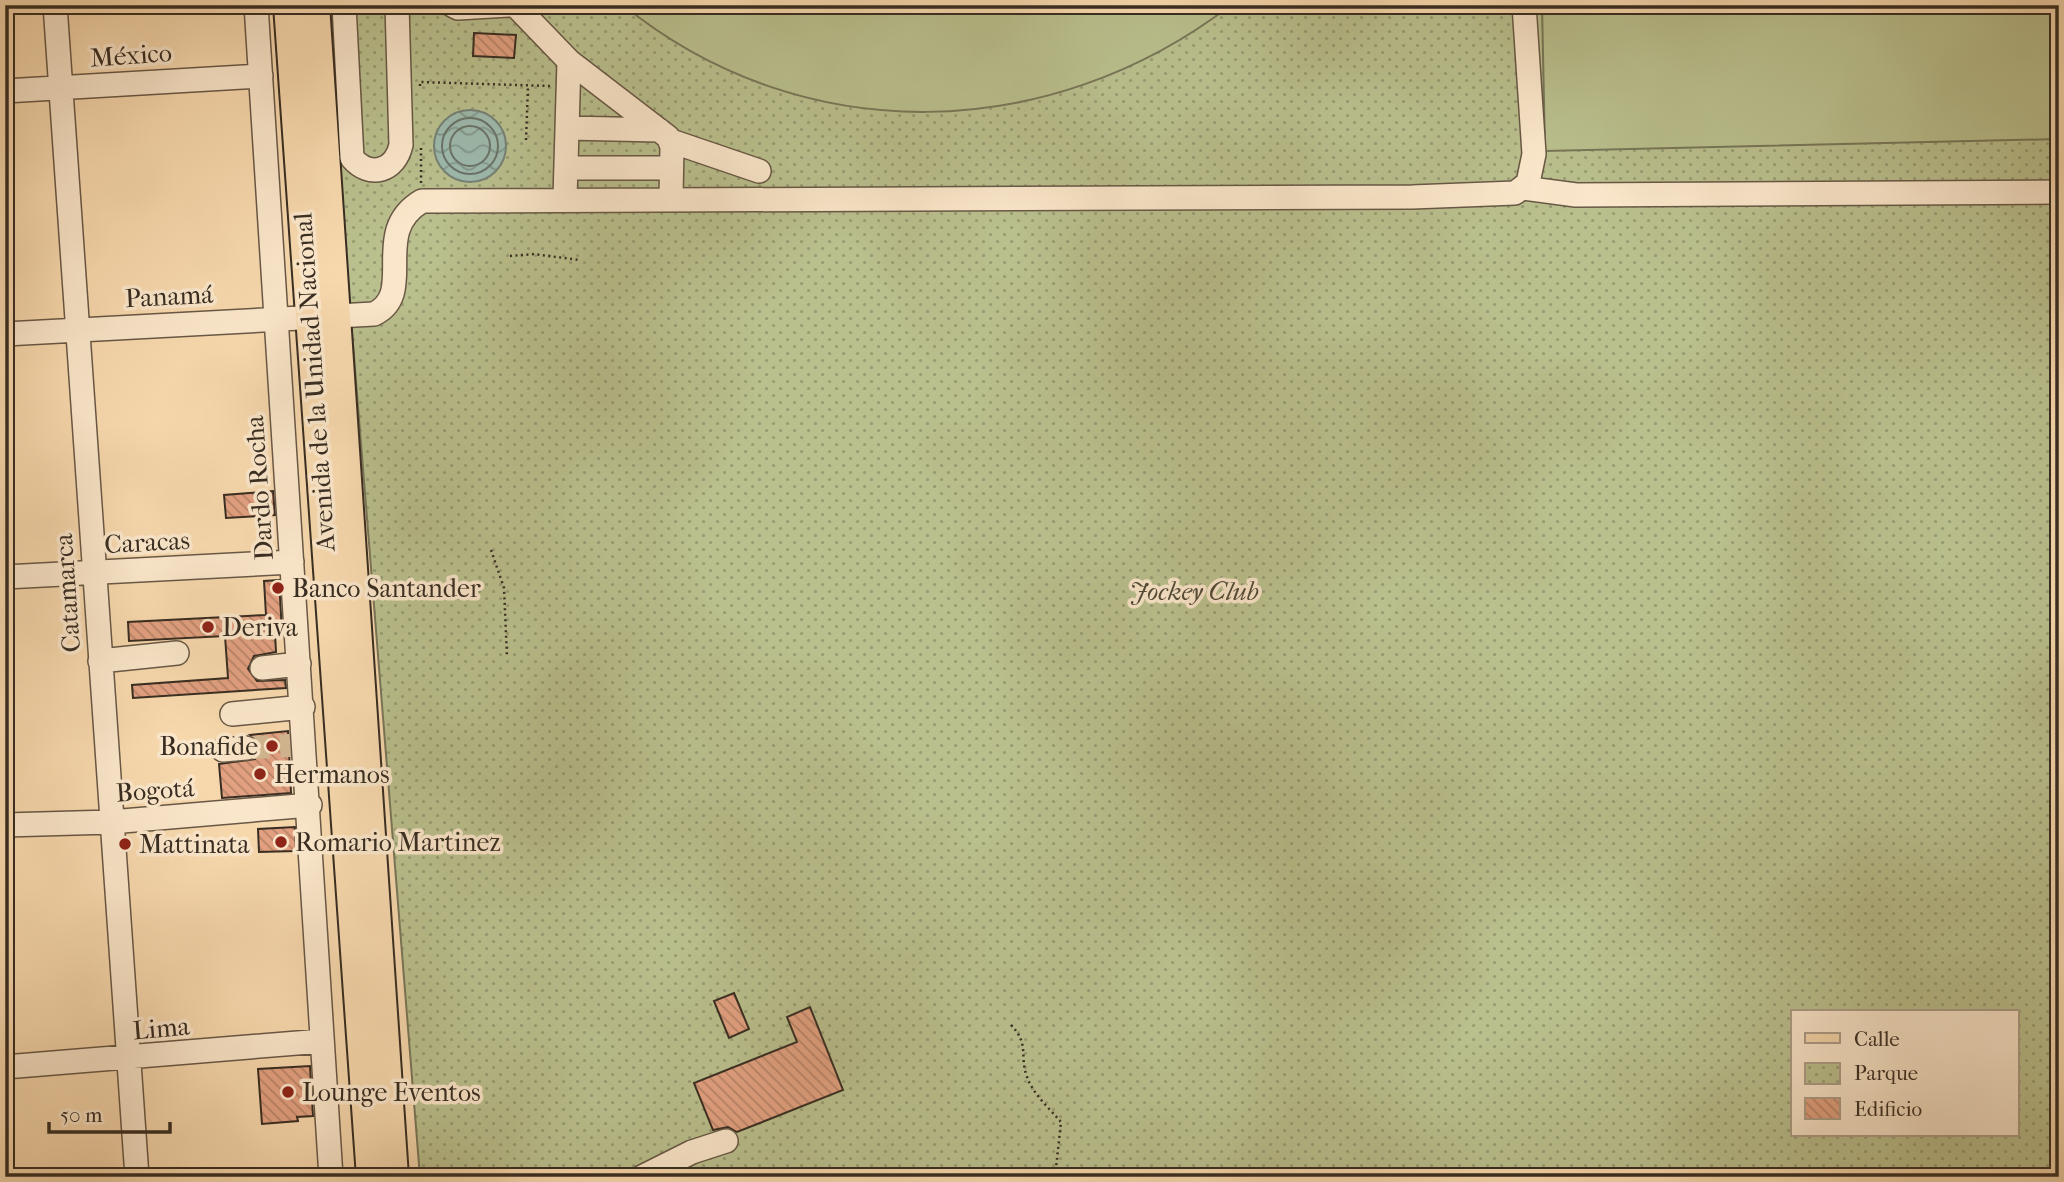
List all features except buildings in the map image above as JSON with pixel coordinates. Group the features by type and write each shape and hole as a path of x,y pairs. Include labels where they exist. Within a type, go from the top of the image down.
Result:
{"main road":[{"name":"Avenida de la Unidad Nacional","path":"288,5 371,1177"},
{"name":"Avenida de la Unidad Nacional","path":"315,5 394,1177"}],"street":[{"name":"Catamarca","path":"55,5 137,1177"},
{"name":"Dardo Rocha","path":"256,5 303,707 301,744 310,805 331,1177"},
{"path":"344,5 352,158 367,170 379,170 391,167 398,158 401,145 397,5"},
{"path":"452,5 458,8 508,5"},
{"path":"515,5 569,61 665,136 671,168 671,197"},
{"path":"1523,188 1532,175 1534,154 1524,5"},
{"path":"565,198 569,61"},
{"name":"México","path":"5,91 261,76"},
{"path":"567,128 665,136 759,171"},
{"path":"566,168 671,168"},
{"path":"422,201 671,197 1412,197 1495,195 1523,188 1576,195 2059,192"},
{"name":"Panamá","path":"5,334 373,314 387,303 395,279 398,223 408,208 422,201"},
{"name":"Caracas","path":"5,577 292,562"},
{"path":"100,661 177,653"},
{"path":"262,668 299,664"},
{"path":"232,714 303,707"},
{"path":"223,750 247,748"},
{"name":"Bogotá","path":"5,825 111,821 310,805"},
{"name":"Lima","path":"5,1067 127,1060 322,1041"},
{"path":"642,1177 692,1152 726,1141"}],"path":[{"path":"421,95 420,82 568,87"},
{"path":"526,140 528,86"},
{"path":"421,148 422,201"},
{"path":"510,256 534,254 579,260"},
{"path":"491,550 504,588 507,657"},
{"path":"2049,913 2059,915"},
{"path":"1011,1025 1024,1043 1024,1067 1030,1085 1061,1122 1055,1177"}],"green space":[{"name":"Jockey Club","path":"329,5 2059,5 2059,1177 420,1177 341,195"},
{"path":"623,5 1231,5 1160,51 1085,84 1007,105 927,112 847,106 768,86 693,53"},
{"path":"1542,5 2059,5 2059,139 1545,151"}],"water":[{"path":"470,110 490,116 500,126 506,146 500,166 490,176 470,182 450,176 440,166 434,146 440,126 450,116"}],"tunnel":[{"path":"246,748 297,745"}],"place":[{"name":"Banco Santander","path":"278,588"},
{"name":"Deriva","path":"208,627"},
{"name":"Bonafide","path":"272,746"},
{"name":"Hermanos","path":"260,774"},
{"name":"Romario Martinez","path":"281,842"},
{"name":"Mattinata","path":"125,844"},
{"name":"Lounge Eventos","path":"288,1092"}]}
